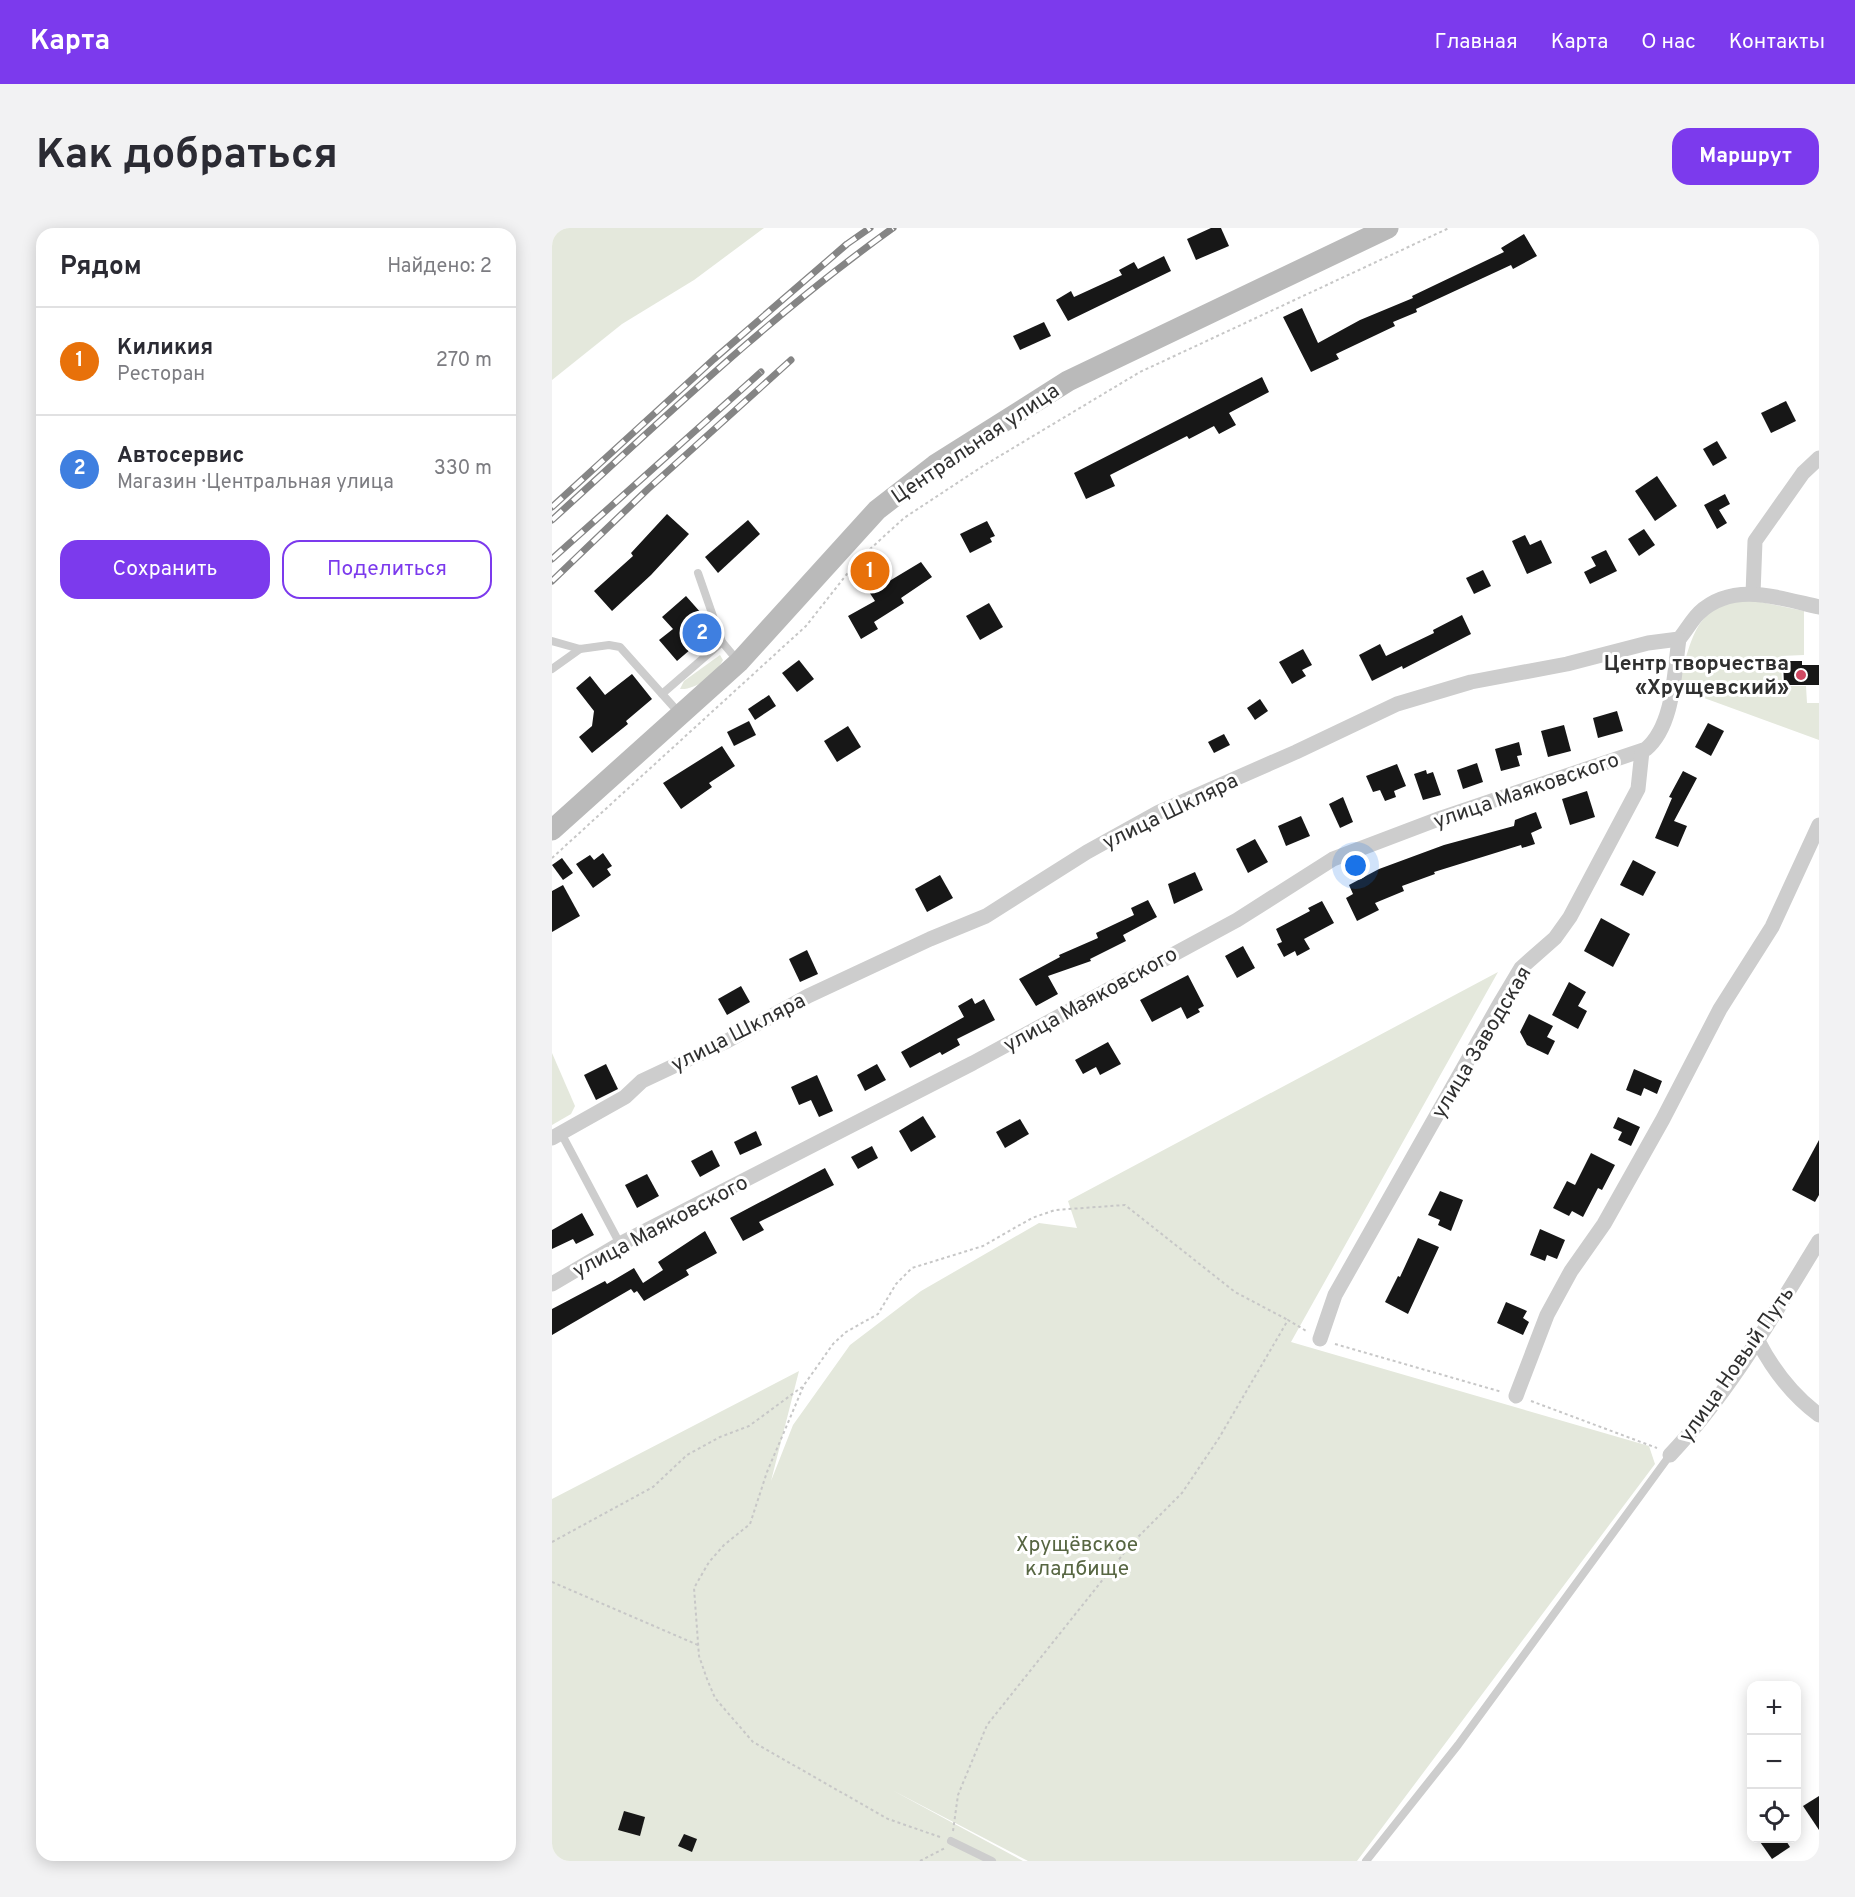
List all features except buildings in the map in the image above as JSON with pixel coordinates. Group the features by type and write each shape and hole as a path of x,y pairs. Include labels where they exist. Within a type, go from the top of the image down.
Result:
{"main road":[{"name":"Центральная улица","path":"552,830 739,662 877,510 968,443 1068,381 1388,228"}],"street":[{"path":"1754,594 1755,541 1803,473 1819,458"},
{"path":"1642,751 1656,737 1668,708 1679,639 1697,615 1708,606 1734,595 1754,594 1819,607"},
{"name":"улица Шкляра","path":"557,1136 625,1097 642,1081 727,1041 808,996 986,916 1020,897 1070,862 1159,812 1296,752 1397,704 1471,682 1567,664 1648,643 1679,639"},
{"name":"улица Маяковского","path":"552,1284 620,1244 973,1063 1236,920 1333,859 1441,818 1642,751"},
{"name":"улица Заводская","path":"1320,1339 1335,1295 1499,1005 1521,968 1555,938 1570,917 1638,789 1642,751"},
{"path":"1516,1396 1547,1315 1663,1119 1720,1009 1772,927 1819,825"},
{"name":"улица Новый Путь","path":"1671,1455 1689,1436 1758,1341 1819,1241"},
{"path":"1758,1341 1775,1371 1800,1399 1819,1415"}],"lane":[{"path":"698,573 722,642 739,662"},
{"path":"552,641 580,649 609,645 620,647 681,716"},
{"path":"662,694 722,642"},
{"path":"552,669 580,649"},
{"path":"557,1136 620,1244"},
{"path":"1366,1861 1458,1745 1671,1455"},
{"path":"951,1841 992,1861"},
{"path":"1815,1861 1819,1858"}],"path":[{"path":"552,858 806,626 858,561 904,518 982,466 1140,372 1449,228"},
{"path":"951,1841 888,1819 753,1742 715,1698 699,1656 694,1588 709,1562 724,1545 750,1524 767,1472 804,1385 833,1344 846,1332 878,1314 896,1284 912,1268 983,1246 1032,1218 1055,1210 1125,1205 1235,1292 1320,1339 1516,1396 1641,1440 1671,1455"},
{"path":"920,1861 951,1845 958,1795 987,1725 1132,1543 1182,1493 1219,1438 1288,1320"},
{"path":"552,1542 653,1487 687,1455 720,1437 749,1426 804,1385"},
{"path":"552,1582 698,1645"}],"green space":[{"path":"552,228 764,228 694,280 622,324 552,380"},
{"path":"1751,600 1804,611 1804,655 1781,656 1782,686 1806,686 1807,703 1819,703 1819,740 1685,691 1679,682 1696,630 1709,613 1722,605"},
{"path":"720,655 723,660 710,676 699,684 680,689 684,681"},
{"name":"Хрущёвское кладбище","path":"1498,972 1291,1342 1649,1446 1655,1464 1357,1861 1028,1861 892,1790 1023,1861 552,1861 552,1499 799,1371 771,1481 793,1425 850,1345 921,1291 1039,1223 1077,1228 1068,1201"},
{"path":"552,1053 575,1106 571,1114 552,1125"}],"railway":[{"path":"552,507 714,359 847,244 870,228"},
{"path":"552,520 760,332 893,228"},
{"path":"552,581 648,489 791,360"},
{"path":"552,559 761,372"}],"place":[{"name":"Киликия","path":"870,571"},
{"name":"Автосервис","path":"702,633"},
{"name":"Центр творчества «Хрущевский»","path":"1801,675"}]}
